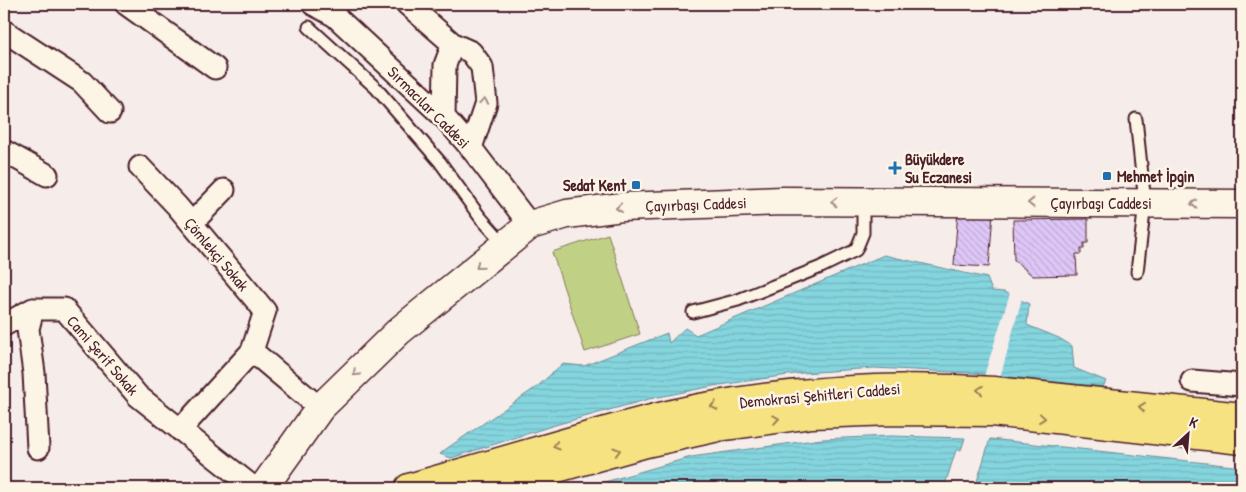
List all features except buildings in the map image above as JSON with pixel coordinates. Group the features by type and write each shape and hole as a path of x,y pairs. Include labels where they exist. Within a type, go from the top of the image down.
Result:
{"main road":[{"name":"Çayırbaşı Caddesi","path":"263,488 320,408 399,331 530,225 567,214 622,207 782,201 1242,204"},
{"name":"Demokrasi Şehitleri Caddesi","path":"409,488 635,423 699,408 794,394 891,388 964,389 1242,417"},
{"name":"Demokrasi Şehitleri Caddesi","path":"486,488 664,439 718,427 812,414 893,411 992,412 1242,440"}],"street":[{"path":"126,4 215,68"},
{"name":"Sırmacılar Caddesi","path":"313,4 335,16 444,117 472,148 530,225"},
{"path":"407,4 453,44 471,52 482,67 486,103 472,148"},
{"path":"4,31 82,82 110,112"},
{"path":"444,117 445,65 453,44"},
{"path":"4,151 48,175"},
{"name":"Çömlekçi Sokak","path":"140,167 192,223 265,311 252,351 180,430"},
{"path":"192,223 224,190"},
{"path":"4,325 33,309"},
{"path":"33,309 28,329 34,373 38,448"},
{"name":"Cami Şerif Sokak","path":"33,309 64,309 138,396 254,488"},
{"path":"252,351 320,408"},
{"path":"1192,381 1242,385"}],"lane":[{"path":"309,26 376,88 440,162 480,217 505,245"},
{"path":"1136,118 1145,203 1137,272"},
{"path":"693,312 738,300 821,267 856,250 863,234 863,202"}],"green space":[{"path":"608,234 640,334 585,352 552,252"}],"water":[{"path":"884,255 987,278 992,291 1004,292 1029,304 1027,325 1059,338 1072,346 1074,368 1106,381 1103,387 973,373 874,368 802,373 713,386 649,399 555,425 451,458 440,454 538,386 562,364 584,366 667,333 669,343 685,328 696,335"},
{"path":"890,436 965,438 961,450 956,450 944,488 584,488 691,457 822,439"},
{"path":"990,439 1242,467 1242,488 975,488"}],"pier":[{"path":"1010,293 1022,298 1000,378 984,376"}],"place":[{"name":"Büyükdere Su Eczanesi","path":"895,168"},
{"name":"Mehmet İpgin","path":"1107,176"},
{"name":"Sedat Kent","path":"636,185"}]}
